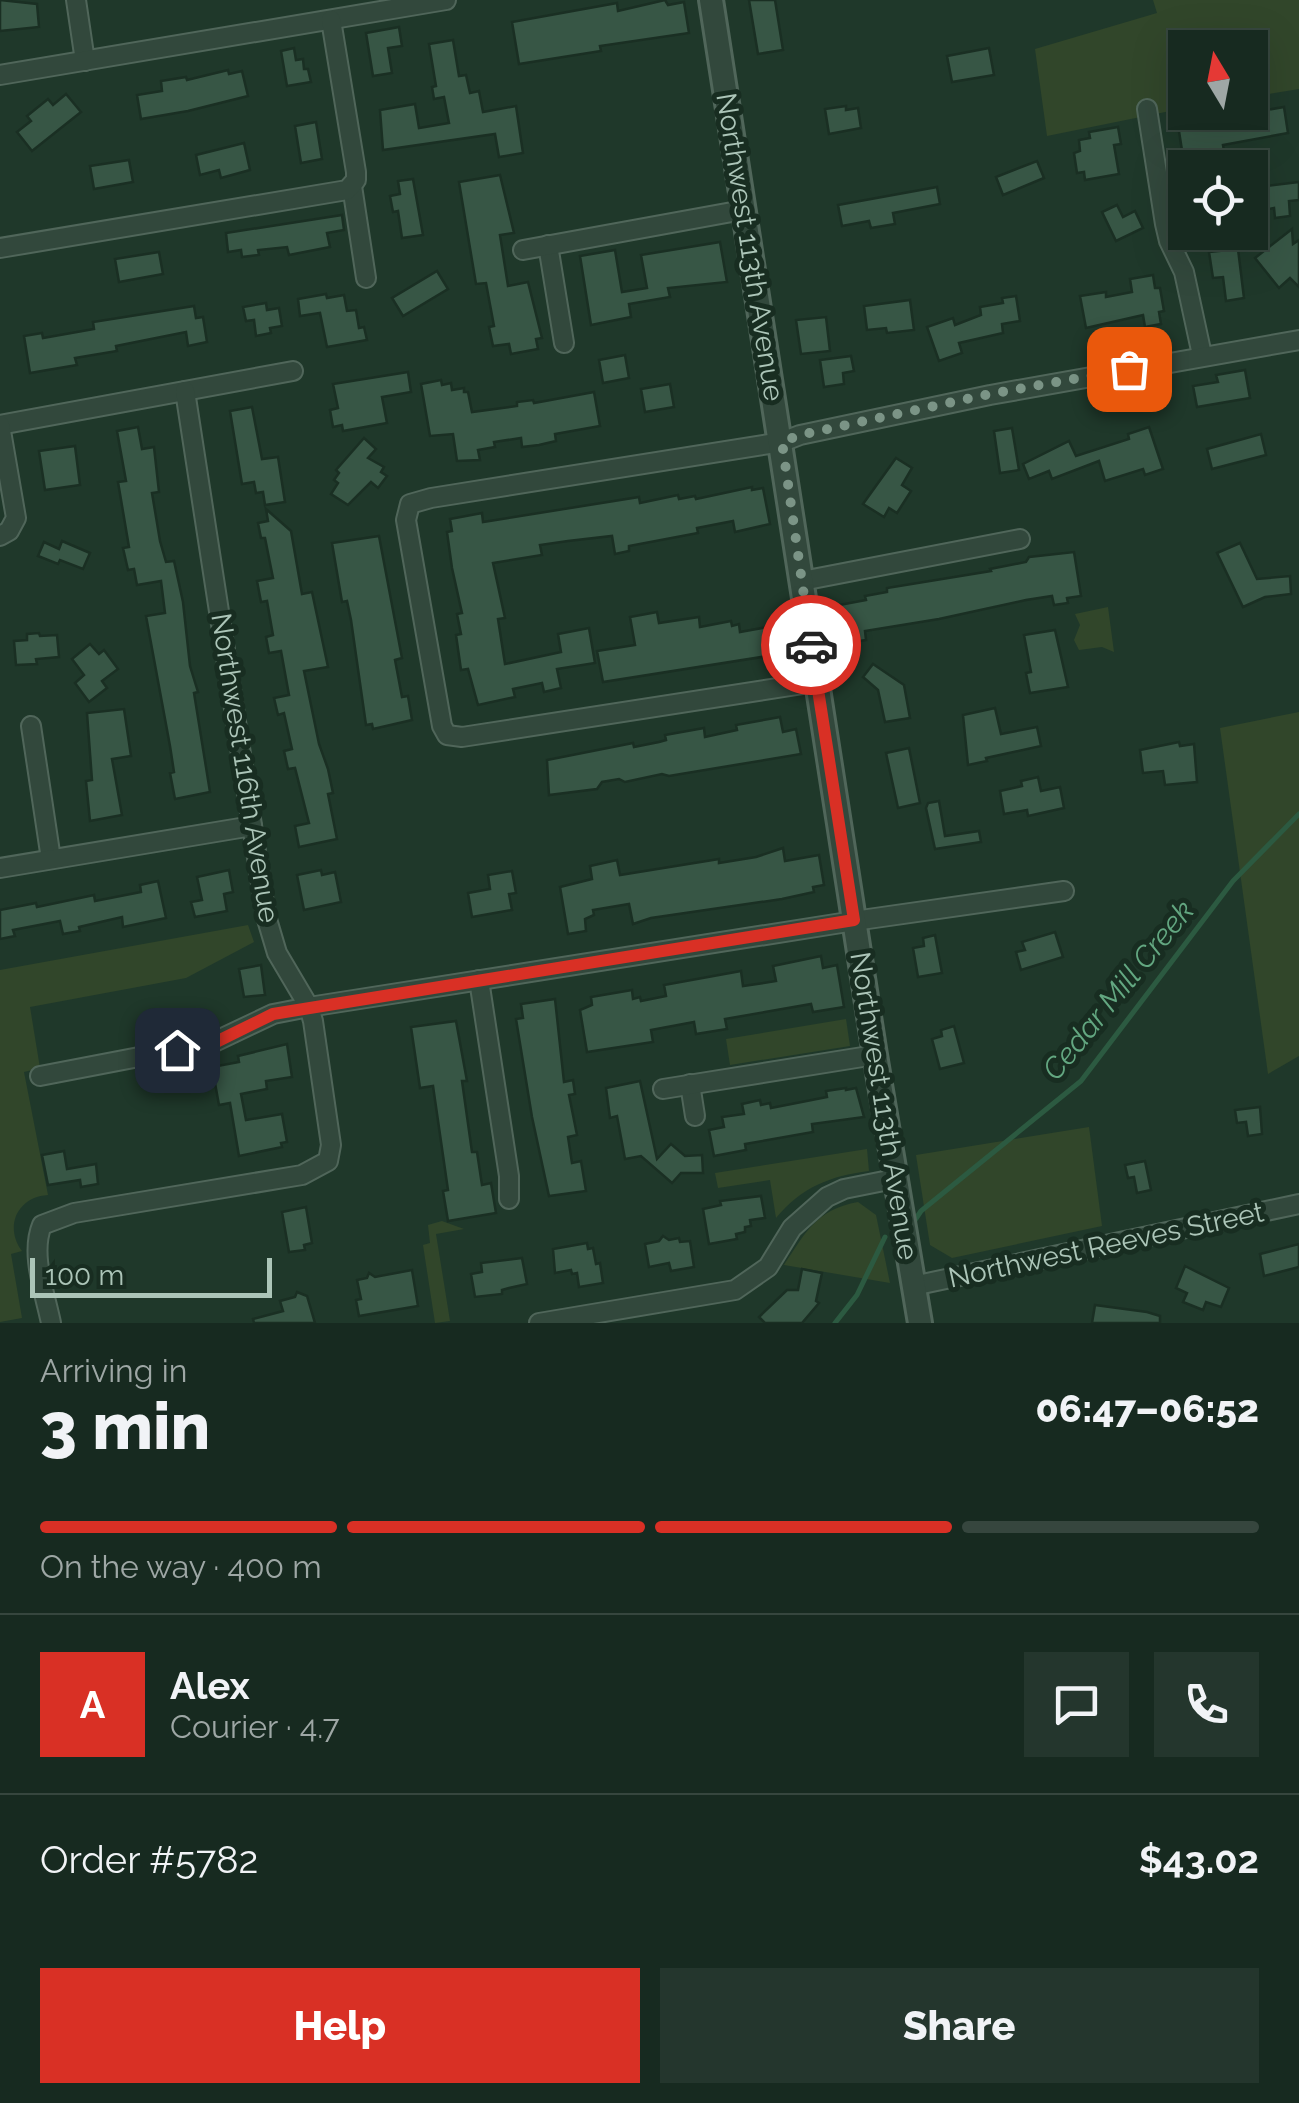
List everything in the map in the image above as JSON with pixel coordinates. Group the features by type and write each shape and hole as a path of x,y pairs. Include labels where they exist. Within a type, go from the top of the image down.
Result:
{"street":[{"path":"76,0 86,61"},
{"path":"0,75 446,0"},
{"name":"Northwest 113th Avenue","path":"711,0 874,1055 920,1323"},
{"path":"332,20 356,172 352,186 366,278"},
{"path":"1148,108 1165,224 1184,272 1202,355"},
{"path":"0,248 339,194 352,186"},
{"path":"523,250 743,210"},
{"path":"548,246 564,343"},
{"path":"816,682 462,736 447,734 442,726 406,520 410,504 782,442 990,394 1299,340"},
{"path":"0,536 10,530 16,518 0,425 294,371"},
{"name":"Northwest 116th Avenue","path":"50,1323 37,1252 42,1225 74,1212 302,1175 328,1161 329,1128 309,1007 277,954 266,916 185,391"},
{"path":"802,581 1020,539"},
{"path":"31,726 51,859"},
{"path":"0,868 252,826"},
{"path":"40,1076 212,1044 273,1014 309,1007 854,920 1064,891"},
{"path":"479,980 509,1176 509,1199"},
{"path":"663,1089 874,1055"},
{"path":"690,1084 696,1116"},
{"path":"538,1323 735,1290 768,1267 792,1228 826,1197 844,1189 894,1180"},
{"name":"Northwest Reeves Street","path":"913,1286 1299,1204"}],"green space":[{"path":"1153,0 1299,0 1299,89 1268,94 1268,30 1168,30 1168,111 1047,136 1035,49 1157,13"},
{"path":"1108,607 1114,652 1102,647 1079,650 1074,640 1080,625 1075,614"},
{"path":"1299,712 1299,1056 1268,1074 1220,728"},
{"path":"248,925 254,942 186,978 30,1007 40,1068 24,1072 48,1195 28,1201 17,1215 14,1232 22,1251 11,1254 22,1318 0,1322 0,970"},
{"path":"846,1019 850,1046 730,1065 726,1039"},
{"path":"1089,1127 1102,1226 952,1258 930,1245 916,1155"},
{"path":"867,1149 869,1171 818,1185 796,1198 776,1218 770,1180 718,1188 715,1173"},
{"path":"858,1202 876,1215 890,1283 784,1265 822,1217"},
{"path":"442,1221 464,1229 436,1234 450,1321 435,1323 423,1245 430,1243 428,1225"}],"building":[{"path":"0,0 37,4 39,27 0,31"},
{"path":"665,0 668,5 684,2 689,33 600,46 601,51 519,64 512,22 617,3 618,11"},
{"path":"749,0 775,0 783,50 758,54"},
{"path":"399,27 402,46 388,48 392,73 373,76 366,33"},
{"path":"453,40 459,76 466,75 470,93 479,91 483,112 516,106 523,153 499,157 495,134 383,150 380,110 415,104 419,128 449,123 444,97 434,99 432,87 436,86 429,44"},
{"path":"294,48 296,60 303,59 311,82 287,86 281,51"},
{"path":"989,48 994,75 952,82 947,56"},
{"path":"228,70 229,74 242,71 248,96 141,119 137,95 162,91 161,81 186,77 187,80"},
{"path":"66,94 81,112 32,151 17,132 31,121 27,116 48,99 53,105"},
{"path":"846,106 846,110 858,108 861,128 829,134 825,109"},
{"path":"1284,107 1288,133 1223,145 1224,150 1182,150 1179,130 1268,130 1268,110"},
{"path":"316,122 322,159 301,163 295,126"},
{"path":"1118,127 1121,144 1114,145 1119,174 1085,180 1084,172 1077,173 1074,153 1080,151 1079,140 1090,138 1089,132"},
{"path":"244,143 250,170 221,178 219,170 200,175 196,155"},
{"path":"129,160 133,182 94,189 90,166"},
{"path":"1037,161 1044,178 1003,195 996,177"},
{"path":"500,175 514,233 500,235 508,286 528,282 542,338 536,339 538,349 511,354 509,344 493,346 489,327 494,326 486,283 476,284 459,182"},
{"path":"413,179 423,235 402,238 398,211 393,212 390,196 400,194 398,181"},
{"path":"1299,182 1299,200 1289,201 1290,216 1275,218 1274,208 1269,209 1268,186"},
{"path":"937,187 940,204 893,213 895,224 871,228 869,221 842,226 838,205"},
{"path":"1117,205 1123,217 1135,211 1143,228 1116,241 1102,212"},
{"path":"342,215 344,230 327,233 330,247 289,255 287,247 258,250 259,255 242,257 241,250 228,252 226,233"},
{"path":"1292,229 1293,244 1299,240 1299,287 1290,278 1279,288 1255,258"},
{"path":"720,242 727,282 668,288 670,297 629,304 631,317 591,325 580,256 615,250 622,292 647,288 641,255"},
{"path":"1238,250 1244,298 1226,301 1223,277 1213,278 1209,252"},
{"path":"159,252 163,274 119,282 115,259"},
{"path":"437,271 448,289 403,316 392,298"},
{"path":"1153,275 1164,311 1159,312 1161,324 1145,327 1143,315 1086,328 1080,296 1132,292 1130,279"},
{"path":"326,294 327,298 344,295 347,311 356,310 359,328 364,327 367,340 327,347 320,313 300,316 298,299"},
{"path":"1016,296 1020,321 1002,324 1003,333 959,343 962,353 939,361 927,327 953,318 955,325 981,315 980,307"},
{"path":"910,300 914,330 867,330 864,306"},
{"path":"266,303 267,310 279,308 282,326 256,336 254,320 246,321 243,307"},
{"path":"194,306 196,318 203,317 207,342 188,346 186,332 116,346 117,351 75,358 77,365 30,373 24,336 42,333 43,338 94,329 93,322"},
{"path":"826,317 830,351 801,354 796,320"},
{"path":"625,355 629,378 603,383 599,360"},
{"path":"851,356 854,371 843,373 844,384 824,387 820,360"},
{"path":"1245,370 1250,398 1197,407 1193,386 1218,382 1216,375"},
{"path":"408,372 411,392 382,397 387,423 343,431 342,425 333,427 330,410 338,408 333,384"},
{"path":"441,380 442,385 451,383 452,390 464,388 468,392 472,412 594,392 600,426 555,434 556,441 539,445 522,447 521,438 494,442 495,447 478,450 480,460 457,461 453,434 430,436 421,384"},
{"path":"670,384 674,407 645,412 641,389"},
{"path":"252,407 262,459 278,457 285,502 265,505 263,492 256,493 254,482 242,484 230,411"},
{"path":"138,427 142,449 154,447 159,492 152,493 160,541 166,562 174,561 183,602 210,792 175,799 170,746 146,616 165,613 161,581 137,585 134,569 128,570 123,548 129,547 118,482 126,481 117,431"},
{"path":"1149,427 1163,469 1145,475 1143,469 1105,481 1099,461 1052,479 1049,471 1029,479 1023,464 1069,441 1076,456 1129,439 1128,434"},
{"path":"1012,428 1019,470 1000,473 994,431"},
{"path":"1261,434 1266,455 1212,469 1207,449"},
{"path":"364,438 376,449 368,458 384,467 381,472 387,476 378,488 371,482 348,505 331,494 338,483 334,480 339,473 336,470"},
{"path":"75,446 80,485 45,490 39,451"},
{"path":"896,458 912,468 902,485 911,491 897,513 889,508 884,517 863,504"},
{"path":"763,488 770,524 735,532 733,521 697,528 698,533 629,546 629,551 615,554 612,536 568,541 540,545 542,555 493,563 505,618 498,619 505,664 561,652 558,634 589,628 595,663 557,669 561,688 544,692 542,683 513,689 515,697 478,705 468,669 461,670 456,635 461,634 457,614 462,613 447,532 452,531 450,519 482,513 483,522 639,497 640,503 678,495 679,499 696,499"},
{"path":"266,509 291,531 302,594 312,592 328,667 304,671 333,793 328,794 337,839 299,847 295,826 309,823 295,768 288,769 284,751 292,749 284,713 278,715 274,698 289,695 281,651 269,653 266,637 273,635 267,601 261,602 257,581 273,578 258,523 268,521"},
{"path":"379,536 402,658 395,660 402,697 408,696 412,720 373,729 372,724 366,725 351,620 347,601 342,602 332,543"},
{"path":"62,541 90,553 83,569 38,556 44,542 59,549"},
{"path":"1240,543 1257,579 1290,576 1291,594 1265,597 1243,607 1217,553"},
{"path":"1074,552 1081,596 1067,598 1068,603 1054,605 1052,596 1026,600 865,631 866,640 840,644 834,606 866,600 865,596 887,592 887,588 991,571 1026,562 1029,557"},
{"path":"657,612 659,623 699,617 700,627 731,621 732,626 739,624 740,632 784,624 788,648 767,651 768,656 603,682 597,651 635,645 630,617"},
{"path":"1055,630 1068,687 1030,693 1026,673 1031,672 1024,635"},
{"path":"27,634 57,635 59,657 16,665 14,641 27,640"},
{"path":"90,644 99,654 104,650 118,669 102,681 107,688 89,702 75,683 84,675 72,659"},
{"path":"873,664 904,685 910,718 885,722 878,690 863,677"},
{"path":"995,708 1001,734 1037,727 1041,746 968,765 963,715"},
{"path":"124,709 131,756 112,759 122,815 90,821 86,781 92,780 87,713"},
{"path":"780,717 783,732 796,729 801,754 669,776 625,782 619,779 602,782 597,789 549,795 547,760 633,743 634,747 659,742 666,740 665,735 704,728 705,737 737,730 736,725"},
{"path":"1179,742 1180,746 1194,744 1197,782 1165,785 1163,771 1143,773 1140,750"},
{"path":"909,748 920,803 898,808 886,753"},
{"path":"1038,777 1041,791 1060,787 1064,808 1028,816 1027,810 1004,814 1000,791"},
{"path":"939,801 945,836 979,831 981,842 935,849 926,808 928,803"},
{"path":"783,848 785,861 819,855 824,885 813,887 814,892 782,899 633,924 629,904 593,910 594,915 585,919 586,931 568,934 560,887 592,879 590,866 617,860 620,875 756,857"},
{"path":"229,870 233,892 224,894 227,911 195,917 191,902 202,900 197,877"},
{"path":"321,870 322,875 335,872 341,902 304,910 297,875"},
{"path":"512,871 516,893 509,894 512,910 472,917 468,893 490,889 488,875"},
{"path":"158,881 166,918 123,927 122,917 63,934 60,921 13,930 15,936 0,939 0,910 94,895 95,901 141,892 140,885"},
{"path":"1055,932 1063,957 1021,970 1016,952 1025,950 1022,942"},
{"path":"935,935 942,973 918,977 913,948 924,946 923,938"},
{"path":"821,956 823,968 837,965 844,1007 813,1012 811,1004 725,1019 727,1029 696,1034 694,1022 651,1030 653,1042 587,1052 580,1010 592,1005 591,997 632,990 633,999 640,997 641,1001 666,996 664,985 741,971 743,986 776,981 773,966"},
{"path":"261,965 265,995 244,997 239,969"},
{"path":"555,999 564,1082 573,1080 575,1094 569,1095 577,1135 568,1137 572,1163 581,1161 586,1191 549,1196 516,1019 523,1018 521,1004"},
{"path":"456,1021 467,1081 462,1081 472,1152 477,1152 482,1185 491,1183 496,1213 448,1221 443,1191 448,1190 433,1086 420,1088 411,1027"},
{"path":"954,1026 964,1063 940,1069 932,1039 942,1036 941,1030"},
{"path":"287,1044 292,1077 266,1081 267,1089 241,1094 246,1120 282,1114 287,1142 281,1143 282,1147 239,1156 230,1103 219,1105 212,1067 239,1062 238,1056"},
{"path":"640,1081 657,1159 671,1144 685,1156 702,1155 703,1173 681,1173 672,1183 641,1156 625,1159 617,1116 610,1118 606,1088"},
{"path":"856,1088 864,1117 812,1124 813,1132 745,1144 746,1150 714,1156 709,1130 724,1127 722,1117 744,1114 742,1104 760,1100 761,1105 770,1103 771,1108 827,1097 826,1091"},
{"path":"1260,1107 1262,1134 1248,1136 1246,1122 1237,1123 1235,1110"},
{"path":"64,1151 67,1169 96,1164 98,1184 81,1187 80,1180 48,1185 42,1155"},
{"path":"1145,1161 1151,1190 1137,1193 1134,1177 1128,1178 1125,1165"},
{"path":"761,1196 765,1218 750,1220 751,1226 736,1234 737,1239 709,1244 703,1209 721,1205 720,1201"},
{"path":"306,1207 312,1243 304,1245 305,1250 289,1252 282,1212"},
{"path":"663,1236 690,1241 694,1267 671,1271 669,1263 649,1267 645,1244"},
{"path":"587,1243 588,1249 593,1248 596,1264 600,1263 603,1283 579,1287 577,1273 555,1273 553,1249"},
{"path":"1299,1244 1299,1267 1264,1276 1260,1254"},
{"path":"522,1258 527,1284 502,1290 502,1294 475,1297 471,1274 482,1272 481,1263"},
{"path":"1185,1266 1229,1288 1221,1307 1206,1302 1203,1310 1183,1302 1187,1293 1176,1288"},
{"path":"802,1269 822,1273 816,1301 819,1303 802,1323 765,1323 759,1317 787,1290 798,1290"},
{"path":"412,1270 418,1306 359,1316 357,1280 367,1278 369,1273 375,1277"},
{"path":"297,1292 307,1296 315,1323 254,1323 253,1319 283,1311 280,1301 295,1297"},
{"path":"1095,1305 1147,1312 1160,1316 1160,1323 1092,1323"}],"waterway":[{"name":"Cedar Mill Creek","path":"915,1220 921,1211 1081,1081 1233,881 1299,814"},
{"name":"Cedar Mill Creek","path":"835,1323 857,1295 885,1237"}],"way so far":[{"path":"811,645 782,442 942,404 1129,369"}],"route":[{"path":"177,1050 212,1044 273,1014 854,920 811,645"}]}
